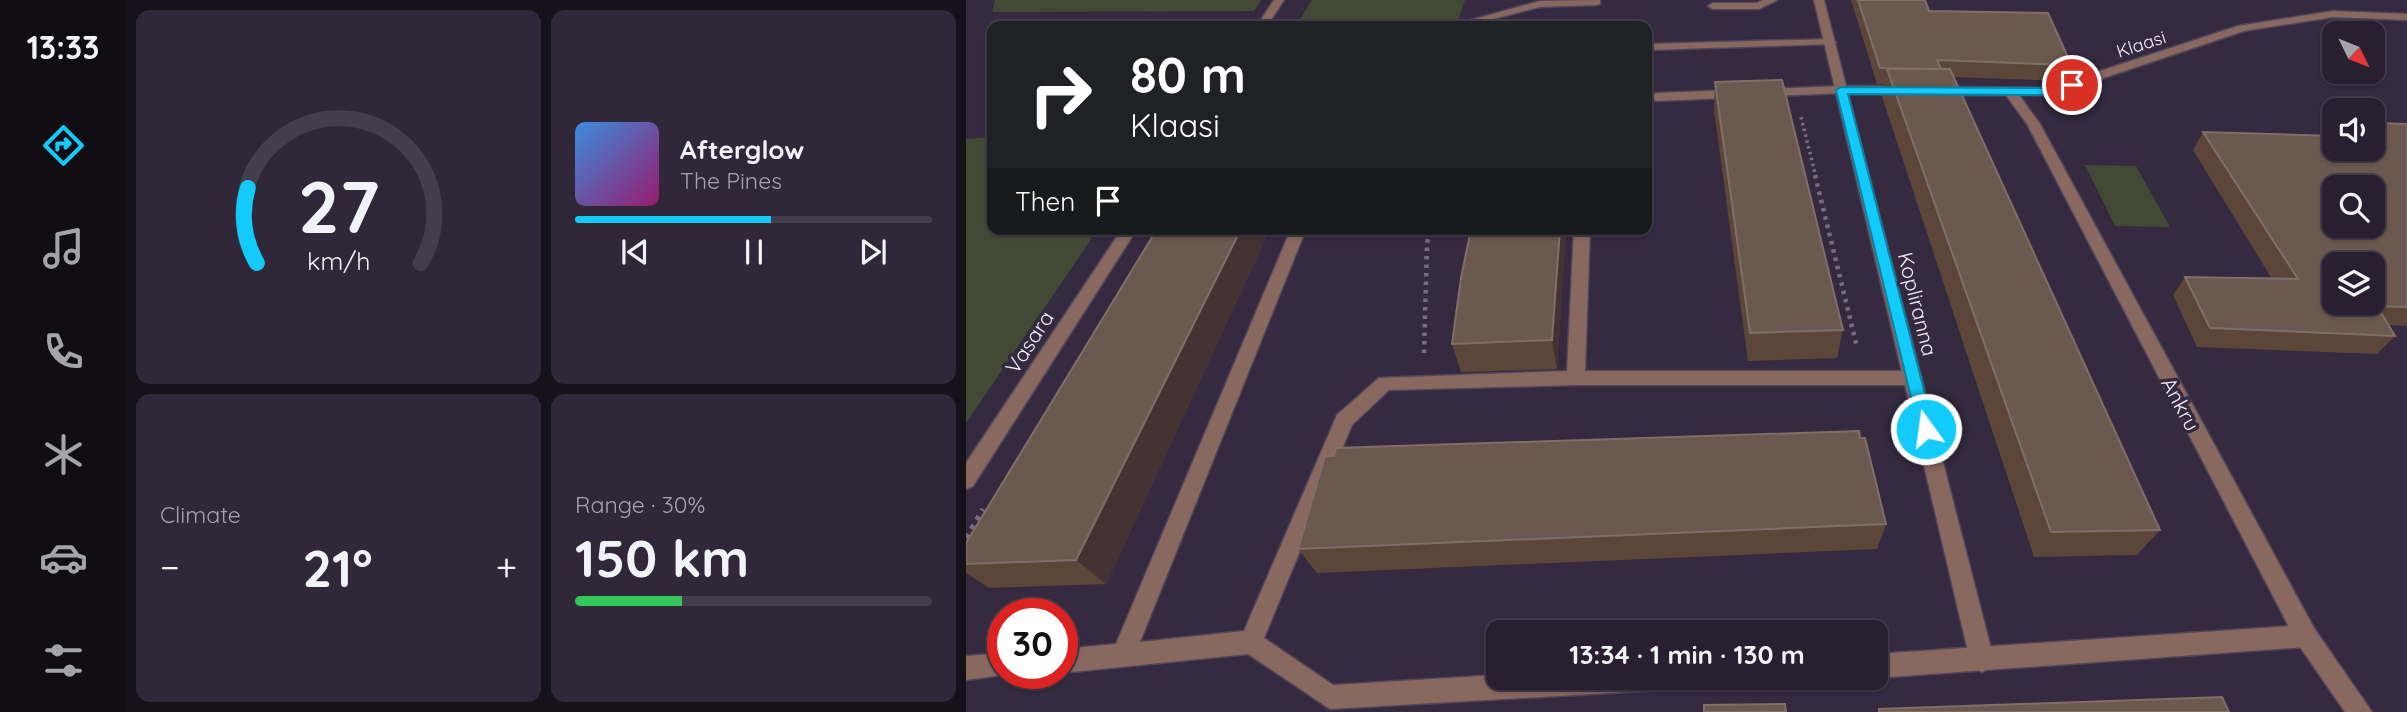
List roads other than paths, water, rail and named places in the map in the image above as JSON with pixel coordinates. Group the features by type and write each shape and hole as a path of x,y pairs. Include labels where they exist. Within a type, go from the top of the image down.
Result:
{"street":[{"path":"1265,21 1279,0"},
{"path":"1713,6 1759,6 1772,0"},
{"name":"Kopliranna","path":"1819,0 1982,660"},
{"path":"1476,19 1539,4 1595,2"},
{"name":"Klaasi","path":"1925,91 2049,92 2242,29 2333,14 2407,17"},
{"path":"1652,47 1830,42"},
{"path":"1656,97 1911,90"},
{"name":"Ankru","path":"2009,91 2021,106 2045,148 2306,636 2360,712"},
{"name":"Vasara","path":"966,480 1126,235"},
{"path":"1122,657 1297,235"},
{"path":"1576,378 1583,235"},
{"path":"1251,642 1344,420 1385,383 1576,378 1913,378"},
{"path":"1888,665 2306,636"},
{"path":"1078,660 1251,642 1330,697 1486,688"},
{"path":"966,668 987,666"}]}
